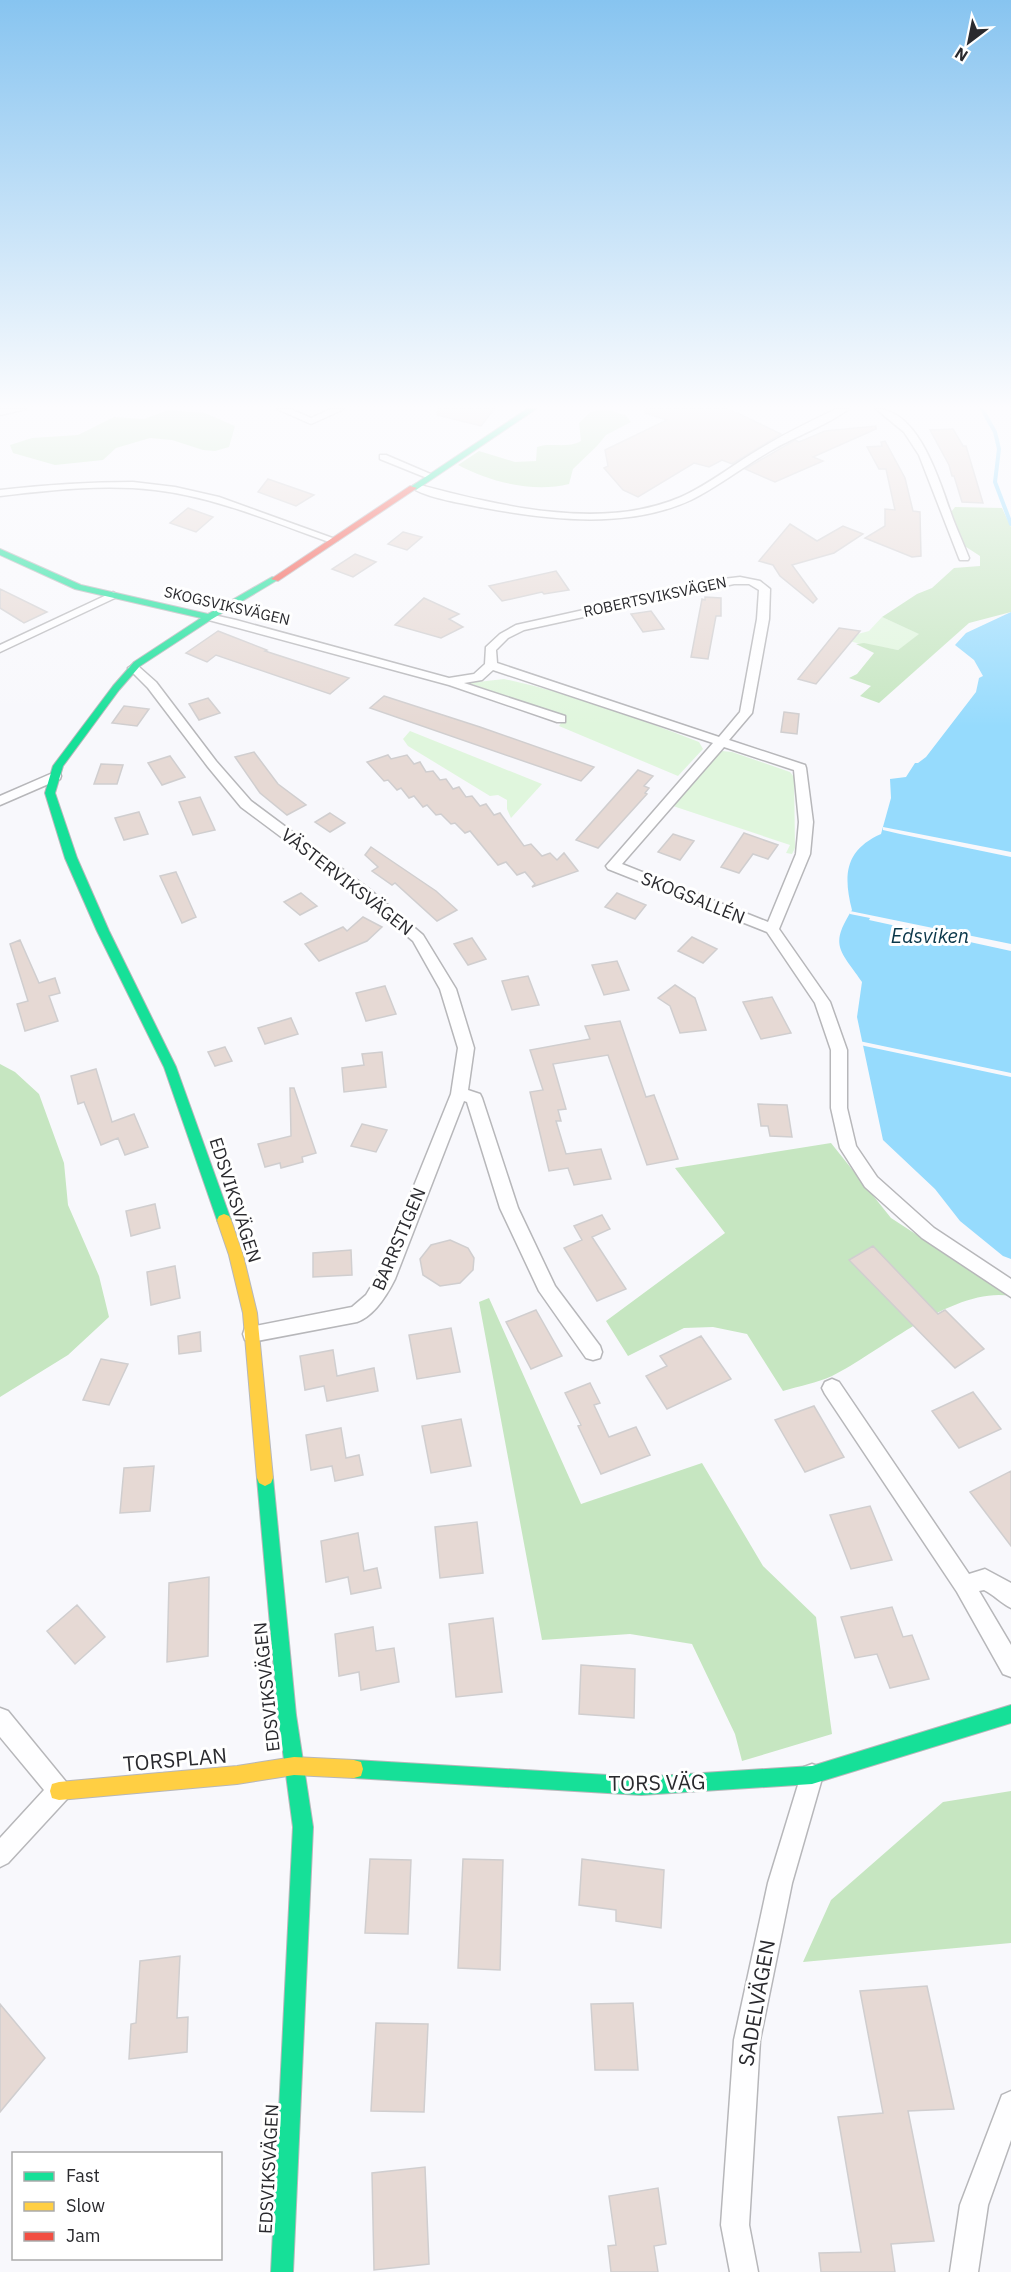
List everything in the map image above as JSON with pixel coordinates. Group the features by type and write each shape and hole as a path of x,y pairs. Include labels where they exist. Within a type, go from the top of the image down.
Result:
{"street":[{"path":"260,515 333,540"},
{"name":"EDSVIKSVÄGEN","path":"282,2272 303,1827 287,1715 250,1313 236,1255 170,1067 103,932 71,858 50,793 58,766 134,668 209,617 261,588 372,515"},
{"path":"582,515 607,515"},
{"path":"946,515 964,558"},
{"name":"SKOGSVIKSVÄGEN","path":"0,552 78,587 232,622 449,682 561,718"},
{"name":"ROBERTSVIKSVÄGEN","path":"491,665 490,649 504,636 520,627 723,582 742,580 759,584 765,589 763,619 746,713 719,741 613,866"},
{"path":"0,649 112,595"},
{"path":"491,665 800,768 806,822 803,854 772,929 822,1002 839,1050 839,1108 848,1148 871,1182 928,1233 1011,1289"},
{"name":"SKOGSVIKSVÄGEN","path":"449,682 478,677 491,665"},
{"name":"VÄSTERVIKSVÄGEN","path":"134,668 152,685 212,765 246,804 364,892 418,938 448,989 465,1048 459,1094"},
{"path":"0,801 55,776"},
{"name":"SKOGSALLÉN","path":"613,866 772,929"},
{"path":"459,1094 474,1098 509,1208 548,1291 593,1352"},
{"name":"BARRSTIGEN","path":"252,1334 357,1314 372,1300 386,1279 459,1094"},
{"path":"832,1388 965,1586 1011,1666"},
{"path":"965,1586 985,1579 999,1586 1011,1597"},
{"name":"TORS VÄG","path":"294,1766 641,1786 812,1775 1011,1714"},
{"path":"0,1719 59,1791 0,1855"},
{"name":"TORSPLAN","path":"59,1791 237,1775 294,1766"},
{"name":"SADELVÄGEN","path":"744,2272 735,2225 747,2040 780,1883 812,1775"},
{"path":"964,2272 974,2205 1011,2104"}],"green space":[{"path":"952,515 1005,515 1011,527 1011,612 969,623 879,703 860,696 871,686 849,678 857,674 874,653 856,644 864,643 898,650 919,634 882,617 917,594 932,588 954,568 980,566 980,556 963,545"},
{"path":"882,617 920,634 898,650 843,638 869,631"},
{"path":"504,679 553,691 627,715 699,742 703,749 678,776 559,726 565,717 469,683"},
{"path":"410,731 542,784 511,818 507,809 507,800 498,795 490,796 408,746 403,739"},
{"path":"722,751 732,752 790,772 794,777 795,848 792,854 786,853 790,845 673,806 712,757"},
{"path":"0,1064 15,1072 39,1094 64,1163 68,1205 99,1276 109,1317 68,1355 0,1397"},
{"path":"831,1143 891,1218 1011,1296 989,1296 942,1310 832,1376 783,1391 747,1334 713,1327 684,1328 628,1356 606,1321 725,1233 675,1168"},
{"path":"489,1298 581,1504 702,1463 763,1566 816,1617 832,1734 742,1761 735,1734 692,1644 630,1634 542,1640 479,1302"},
{"path":"1011,1791 1011,1943 803,1962 831,1900 943,1802"}],"water":[{"name":"Edsviken","path":"1011,612 1011,1259 1003,1256 960,1221 935,1189 883,1140 857,1017 862,982 843,955 839,940 852,910 848,886 850,865 860,848 881,834 891,798 890,779 906,777 915,763 926,757 976,692 979,678 983,676 974,660 955,645 966,633"}],"pier":[{"path":"883,827 1011,852 1011,857 900,834 883,830"},
{"path":"850,911 1011,944 1011,951 869,920 870,918 850,914"},
{"path":"859,1041 1011,1073 1011,1077 860,1045"}],"building":[{"path":"180,515 213,517 196,532 170,523"},
{"path":"885,515 920,515 921,556 912,557 865,538 885,526"},
{"path":"790,524 817,541 843,526 863,534 834,553 792,565 817,599 813,603 780,576 773,565 759,561"},
{"path":"403,532 422,537 407,550 388,544"},
{"path":"355,554 376,562 353,577 332,569"},
{"path":"556,571 569,590 544,594 542,592 502,601 489,586"},
{"path":"0,589 47,612 24,623 0,608"},
{"path":"705,597 721,598 721,616 716,616 708,659 691,657 702,599 705,600"},
{"path":"424,598 459,614 449,619 463,627 441,638 395,625"},
{"path":"651,611 664,629 643,632 631,614"},
{"path":"839,628 860,631 816,684 798,679"},
{"path":"218,631 267,650 265,651 349,678 330,694 216,655 207,662 186,653"},
{"path":"384,696 594,767 581,781 370,708"},
{"path":"208,698 220,713 199,720 189,704"},
{"path":"124,706 149,709 137,726 112,723"},
{"path":"784,712 799,714 797,734 781,732"},
{"path":"254,752 278,784 306,805 287,815 260,793 235,757"},
{"path":"388,755 391,759 407,755 414,764 420,762 426,772 433,771 440,780 446,779 453,789 459,787 466,797 472,796 480,806 486,804 494,815 500,813 524,846 531,844 542,856 550,853 557,860 564,853 578,871 532,887 535,884 525,872 517,875 506,862 498,865 470,831 465,833 441,814 436,815 427,805 423,807 414,796 409,798 401,788 397,790 388,780 384,781 367,762"},
{"path":"170,756 185,777 162,785 148,763"},
{"path":"101,764 123,765 117,784 94,784"},
{"path":"638,770 653,776 644,786 649,788 645,793 647,794 598,848 576,840"},
{"path":"200,797 215,830 193,835 179,802"},
{"path":"139,812 148,834 124,840 115,818"},
{"path":"330,813 345,823 330,832 315,822"},
{"path":"744,833 778,845 768,859 753,854 739,873 721,867"},
{"path":"673,834 694,841 680,860 658,852"},
{"path":"371,847 436,891 457,910 437,921 395,883 392,885 372,871 378,867 365,855"},
{"path":"176,872 196,917 182,923 160,876"},
{"path":"301,893 317,906 300,915 284,902"},
{"path":"617,893 646,905 635,919 605,907"},
{"path":"363,917 382,927 367,941 319,961 305,944 343,927 347,931"},
{"path":"692,937 717,949 703,963 678,951"},
{"path":"472,938 486,959 468,965 454,944"},
{"path":"20,940 39,983 55,978 60,993 49,996 58,1021 25,1031 17,1004 28,1001 10,944"},
{"path":"617,961 629,990 604,995 592,965"},
{"path":"528,976 539,1005 512,1010 502,981"},
{"path":"675,985 695,998 706,1030 680,1033 670,1006 658,998"},
{"path":"385,986 396,1014 366,1021 356,993"},
{"path":"772,997 791,1033 761,1039 743,1002"},
{"path":"291,1018 298,1034 265,1044 258,1028"},
{"path":"620,1021 646,1097 654,1095 678,1159 647,1165 608,1055 553,1064 566,1109 558,1110 561,1121 556,1121 566,1154 601,1149 611,1179 574,1185 568,1168 549,1171 530,1092 543,1090 530,1050 590,1039 585,1026"},
{"path":"225,1047 232,1061 215,1066 208,1052"},
{"path":"382,1052 386,1087 344,1092 342,1068 364,1065 362,1054"},
{"path":"96,1069 112,1122 134,1114 148,1147 125,1155 118,1138 101,1145 84,1102 78,1104 71,1076"},
{"path":"290,1088 294,1088 316,1153 302,1157 303,1162 281,1168 280,1163 265,1167 258,1144 291,1136"},
{"path":"758,1104 787,1105 792,1137 770,1136 768,1126 761,1126"},
{"path":"362,1124 387,1130 376,1152 351,1146"},
{"path":"155,1204 160,1228 131,1236 126,1211"},
{"path":"602,1215 610,1229 592,1237 626,1289 597,1301 564,1248 582,1240 574,1226"},
{"path":"450,1240 468,1248 474,1258 473,1270 460,1283 440,1286 423,1275 420,1259 431,1245"},
{"path":"873,1246 938,1314 945,1310 984,1349 955,1368 849,1260"},
{"path":"351,1250 352,1275 313,1277 313,1253"},
{"path":"175,1266 180,1298 151,1305 147,1272"},
{"path":"536,1310 562,1356 531,1369 506,1322"},
{"path":"451,1328 460,1372 417,1379 409,1335"},
{"path":"200,1332 201,1351 179,1354 178,1336"},
{"path":"701,1336 731,1379 667,1409 646,1376 667,1366 660,1356"},
{"path":"333,1350 337,1376 374,1368 378,1391 327,1401 324,1386 305,1390 300,1356"},
{"path":"101,1359 128,1364 109,1405 83,1400"},
{"path":"590,1383 600,1403 594,1405 609,1437 636,1427 650,1455 601,1474 565,1393"},
{"path":"973,1392 1001,1429 959,1448 932,1411"},
{"path":"814,1406 844,1457 805,1472 775,1420"},
{"path":"461,1419 471,1466 431,1473 422,1426"},
{"path":"341,1428 346,1458 359,1455 363,1475 335,1481 332,1466 311,1470 306,1435"},
{"path":"154,1466 150,1511 120,1513 124,1468"},
{"path":"1011,1471 1011,1546 970,1492"},
{"path":"870,1506 892,1560 851,1569 830,1515"},
{"path":"477,1522 483,1573 440,1578 435,1527"},
{"path":"358,1533 364,1571 377,1568 381,1588 351,1594 348,1577 326,1582 321,1541"},
{"path":"209,1577 208,1656 167,1662 169,1583"},
{"path":"77,1605 105,1637 75,1664 47,1631"},
{"path":"892,1607 903,1637 912,1635 929,1679 890,1688 877,1654 855,1658 841,1617"},
{"path":"493,1618 502,1692 456,1697 449,1624"},
{"path":"373,1627 376,1651 394,1648 399,1682 361,1690 359,1672 339,1676 335,1634"},
{"path":"581,1665 635,1669 634,1718 579,1714"},
{"path":"370,1859 411,1860 408,1934 365,1933"},
{"path":"463,1859 503,1860 500,1970 458,1968"},
{"path":"582,1859 664,1870 661,1928 616,1921 616,1910 579,1905"},
{"path":"180,1956 177,2018 188,2017 187,2052 129,2059 131,2024 136,2023 140,1961"},
{"path":"927,1986 954,2109 908,2111 934,2241 891,2244 895,2272 821,2272 819,2253 861,2252 838,2117 883,2113 860,1991"},
{"path":"633,2003 638,2070 595,2070 591,2004"},
{"path":"0,2004 45,2058 0,2112"},
{"path":"376,2023 428,2024 424,2112 371,2111"},
{"path":"425,2167 429,2264 374,2270 372,2173"},
{"path":"658,2188 666,2244 654,2246 658,2272 611,2272 608,2246 616,2245 609,2196"}],"waterway":[{"path":"1008,515 1011,524"}],"traffic: fast":[{"path":"0,552 78,587 209,617"},
{"path":"224,1220 170,1067 103,931 71,858 50,793 58,766 116,688 137,664 209,617 275,579"},
{"path":"265,1478 287,1715 303,1827 282,2272"},
{"path":"354,1769 641,1786 812,1775 1011,1714"}],"traffic: slow":[{"path":"224,1220 236,1255 250,1313 265,1478"},
{"path":"59,1791 237,1775 294,1766 354,1769"}],"traffic: jam":[{"path":"275,579 372,515"}]}
